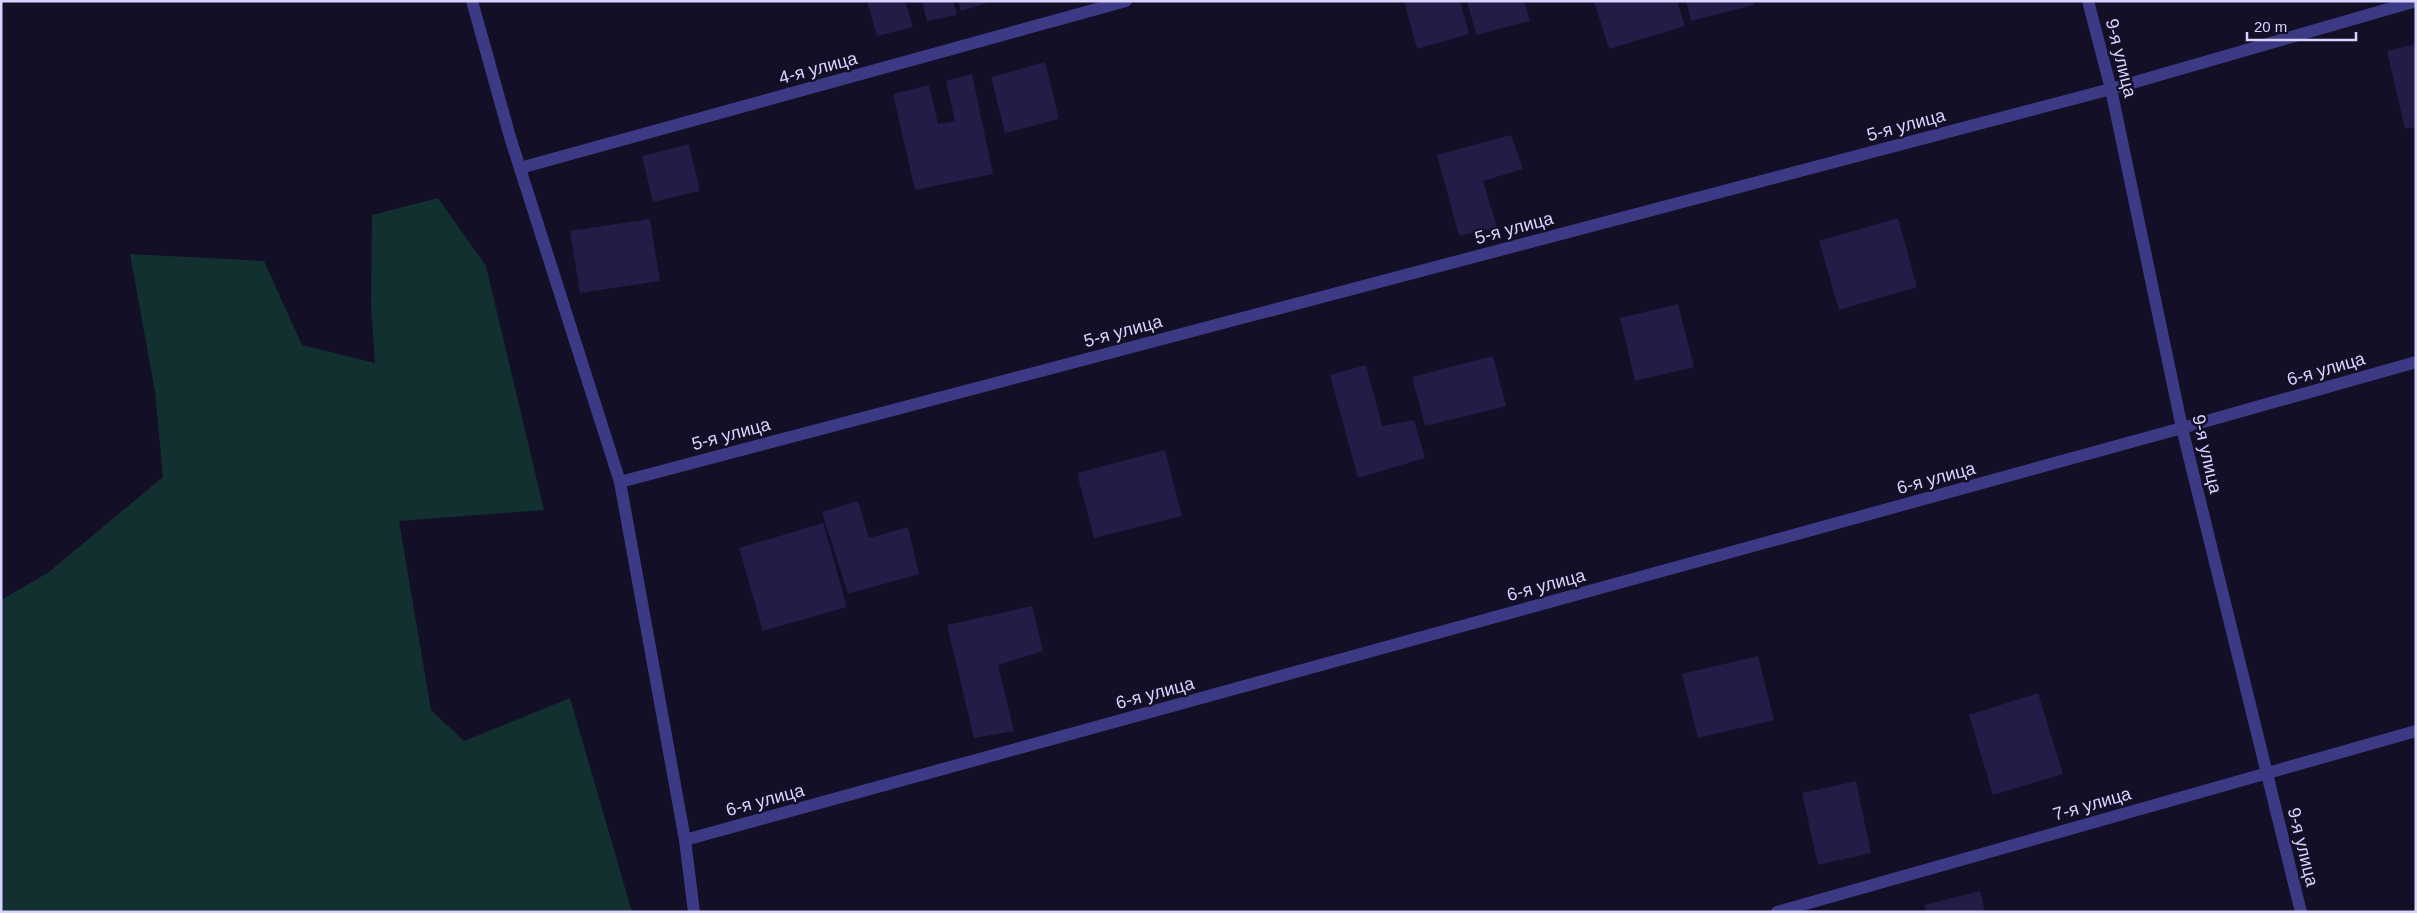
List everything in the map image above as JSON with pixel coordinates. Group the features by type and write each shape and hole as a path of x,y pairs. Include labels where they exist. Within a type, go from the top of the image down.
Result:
{"street":[{"path":"472,1 520,168 620,482 685,840 694,912"},
{"name":"4-я улица","path":"520,168 1126,1"},
{"name":"9-я улица","path":"2088,1 2111,89 2182,428 2301,912"},
{"name":"5-я улица","path":"620,482 2111,89 2416,1"},
{"name":"6-я улица","path":"685,840 2416,362"},
{"name":"7-я улица","path":"1777,912 2416,731"}],"green space":[{"path":"438,198 486,266 544,510 399,521 431,710 464,741 570,698 632,912 1,912 1,600 49,572 163,477 155,392 130,254 264,261 302,345 375,363 371,306 372,215"}],"building":[{"path":"867,1 905,1 913,27 877,36"},
{"path":"922,1 953,1 957,15 927,21"},
{"path":"958,1 990,1 990,2 961,11"},
{"path":"1404,1 1460,1 1469,34 1417,49"},
{"path":"1467,1 1524,1 1530,21 1476,35"},
{"path":"1594,1 1677,1 1685,26 1609,49"},
{"path":"1686,1 1753,1 1754,5 1691,21"},
{"path":"2416,44 2416,127 2405,129 2387,51"},
{"path":"1045,62 1059,119 1005,133 991,77"},
{"path":"972,74 993,174 915,190 893,94 929,85 938,124 955,121 946,81"},
{"path":"1511,135 1523,169 1483,181 1497,227 1459,236 1437,155"},
{"path":"689,144 700,191 653,202 642,156"},
{"path":"1898,218 1917,287 1839,310 1819,241"},
{"path":"650,219 660,281 580,293 570,231"},
{"path":"1678,304 1694,367 1635,381 1620,318"},
{"path":"1493,356 1506,406 1425,426 1412,377"},
{"path":"1366,365 1382,426 1414,420 1425,458 1358,478 1330,375"},
{"path":"1165,450 1182,516 1094,538 1077,473"},
{"path":"858,501 869,538 908,527 919,574 848,594 822,512"},
{"path":"823,523 847,607 763,631 739,548"},
{"path":"1032,606 1043,651 998,665 1014,731 974,738 947,625"},
{"path":"1758,656 1774,720 1698,738 1682,674"},
{"path":"2038,693 2063,774 1993,795 1969,715"},
{"path":"1856,781 1871,853 1818,865 1802,793"},
{"path":"1980,891 1985,912 1926,912 1924,905"}]}
